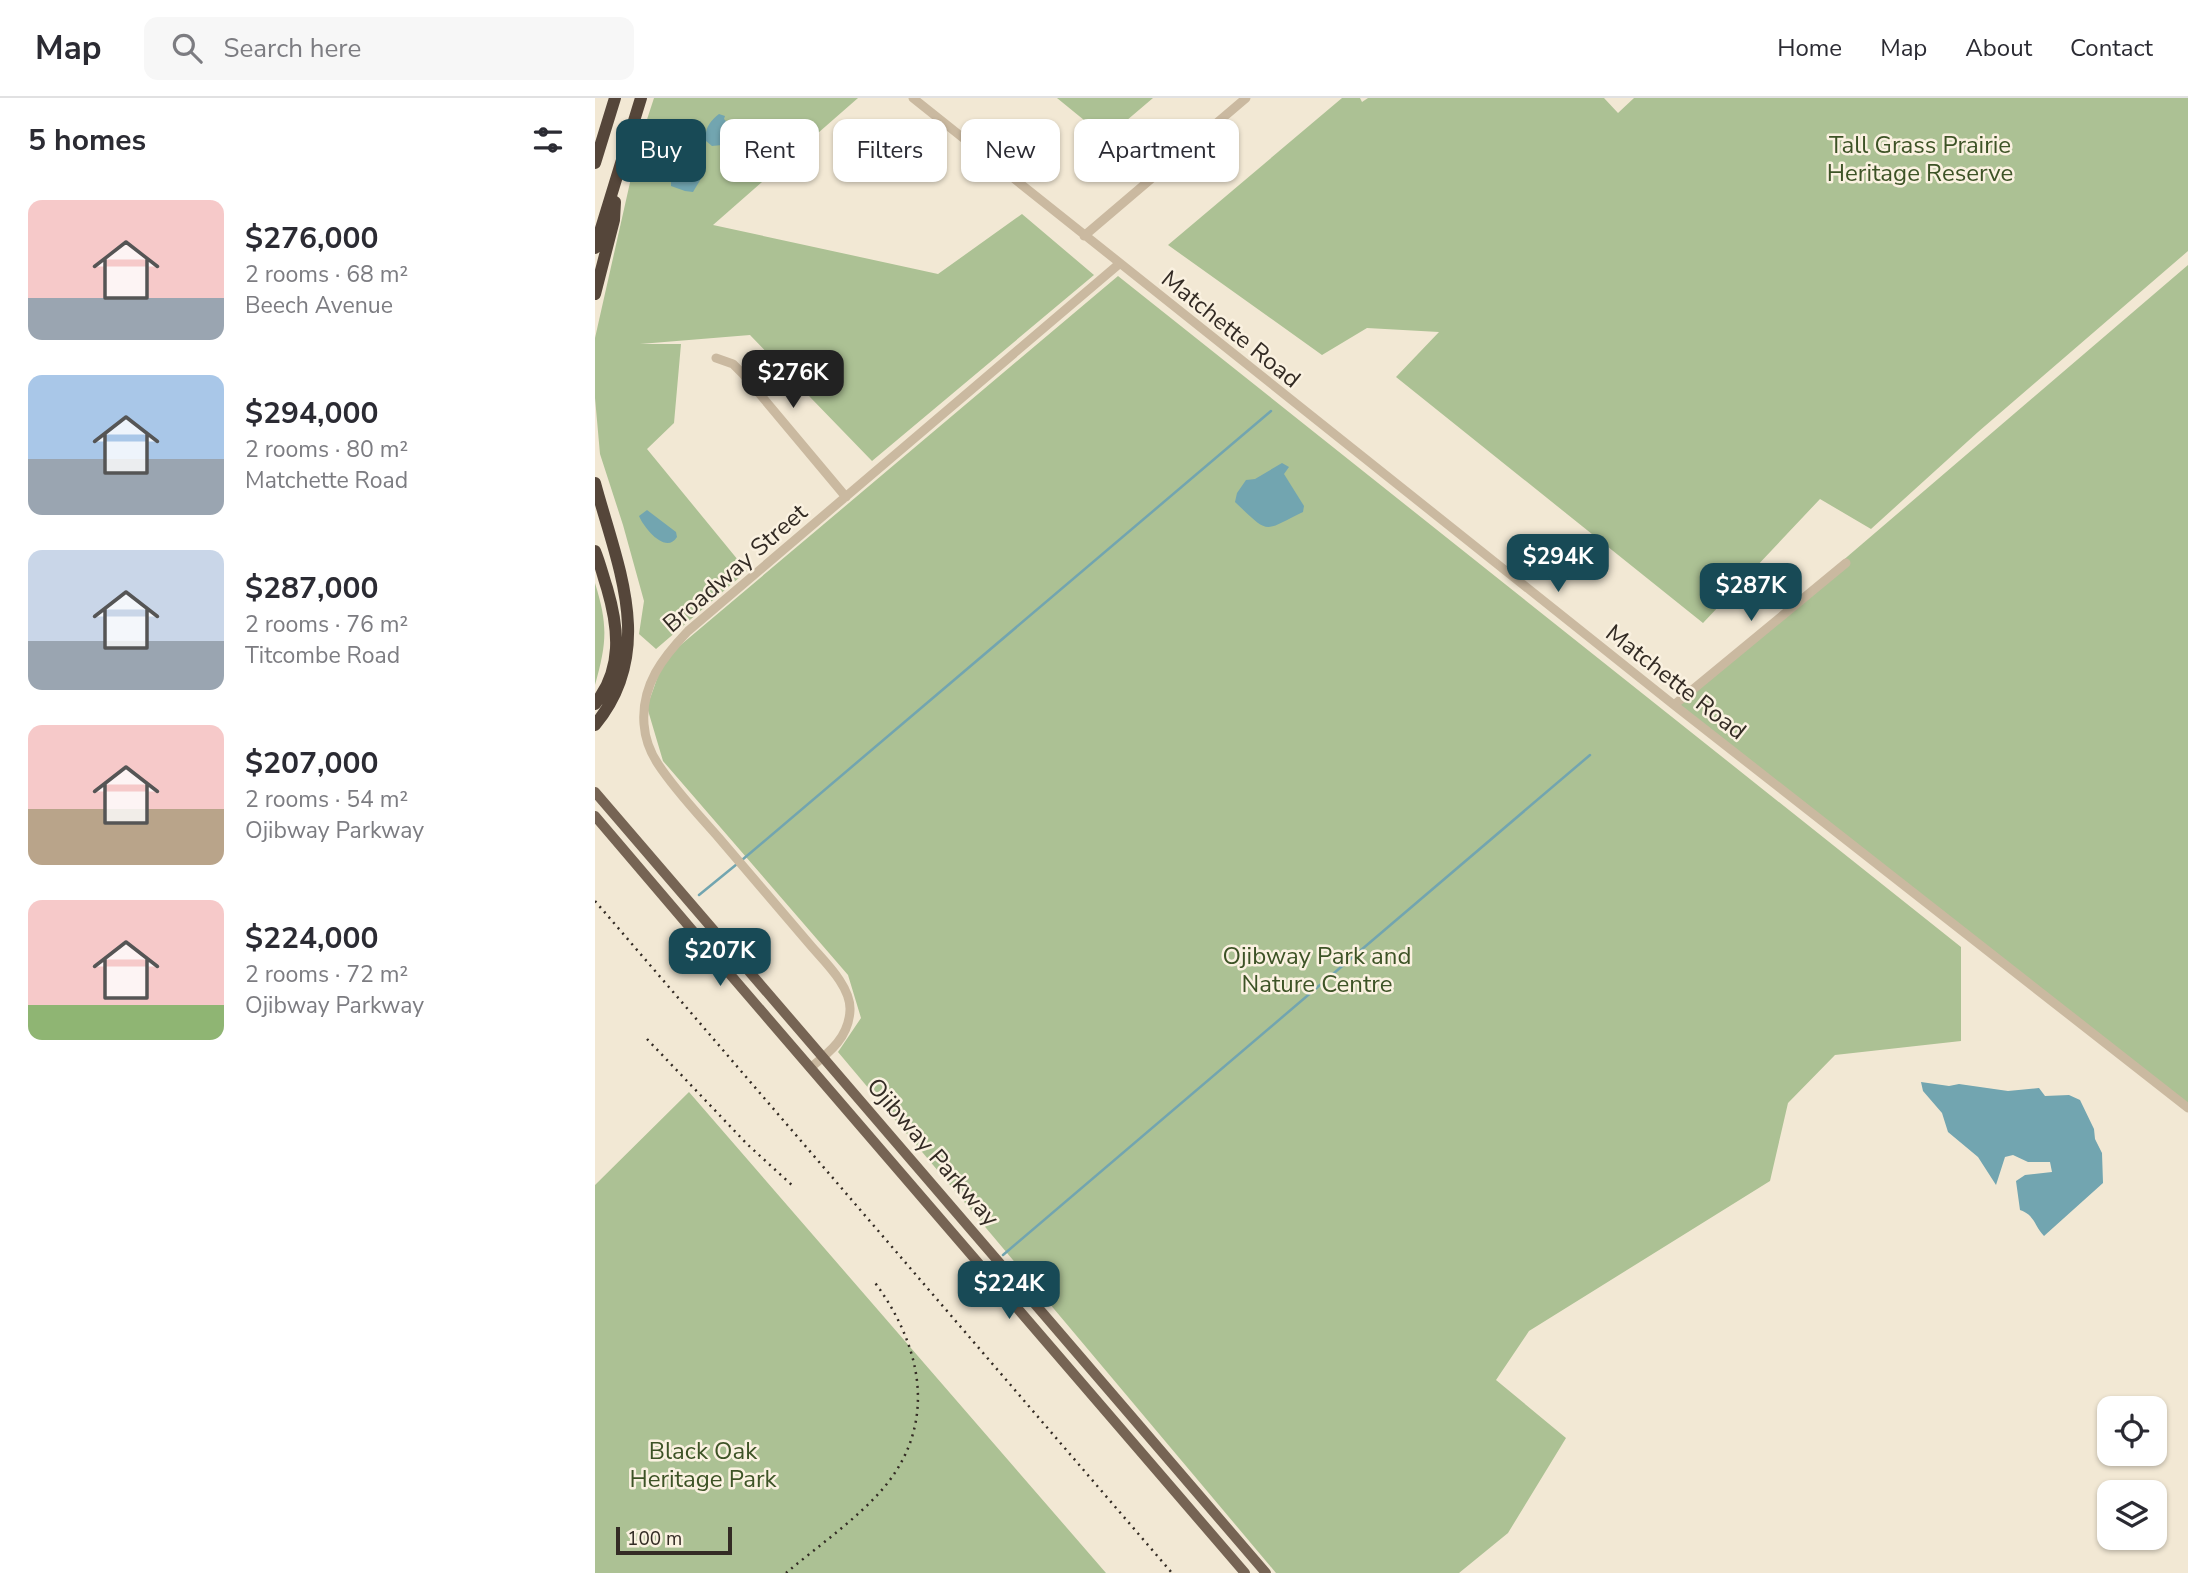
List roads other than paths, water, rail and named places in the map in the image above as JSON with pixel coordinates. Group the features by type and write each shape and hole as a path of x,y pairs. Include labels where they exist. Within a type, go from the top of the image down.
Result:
{"highway":[{"path":"595,134 613,98"},
{"path":"595,163 613,98"},
{"path":"635,119 641,98"},
{"path":"595,248 616,181"},
{"path":"595,294 614,220 616,181"},
{"path":"595,482 624,585 629,640 623,677 608,707 595,725"},
{"path":"595,551 615,615 617,635 616,658 610,680 595,704"}],"main road":[{"name":"Ojibway Parkway","path":"595,792 1266,1573"},
{"name":"Ojibway Parkway","path":"595,816 1245,1573"}],"street":[{"name":"Matchette Road","path":"913,98 1674,705 2188,1108"},
{"path":"1084,236 1246,98"},
{"name":"Broadway Street","path":"810,1068 843,1038 851,1007 846,990 658,764 646,739 643,716 649,685 666,654 688,631 1119,264"},
{"path":"716,358 733,364 743,374 846,497"},
{"path":"1674,705 1846,563"}],"water":[{"path":"719,114 725,116 720,119 720,145 712,146 706,141 710,122"},
{"path":"671,182 699,182 693,192 671,186"},
{"path":"1282,463 1289,467 1284,474 1304,506 1303,512 1280,524 1267,527 1261,525 1235,502 1237,493 1246,480 1255,479"},
{"path":"647,510 676,532 677,537 672,542 661,541 645,527 639,516"},
{"path":"1921,1082 2008,1091 2039,1088 2045,1096 2069,1095 2080,1100 2102,1153 2103,1183 2044,1236 2032,1218 2020,1210 2016,1181 2025,1175 2052,1172 2050,1162 2028,1162 2013,1155 2005,1157 1996,1185 1978,1157 1948,1132 1942,1113 1923,1091"}],"waterway":[{"path":"742,860 1271,411"},
{"path":"1003,1255 1590,755"},
{"path":"699,895 737,864"}],"railway":[{"path":"595,901 1172,1573"},
{"path":"647,1039 747,1144 794,1187"},
{"path":"786,1573 876,1497 903,1460 913,1434 918,1407 912,1355 902,1329 873,1280"}],"park label":[{"name":"Tall Grass Prairie Heritage Reserve","path":"1920,159"},
{"name":"Ojibway Park and Nature Centre","path":"1317,970"},
{"name":"Black Oak Heritage Park","path":"703,1465"}]}
